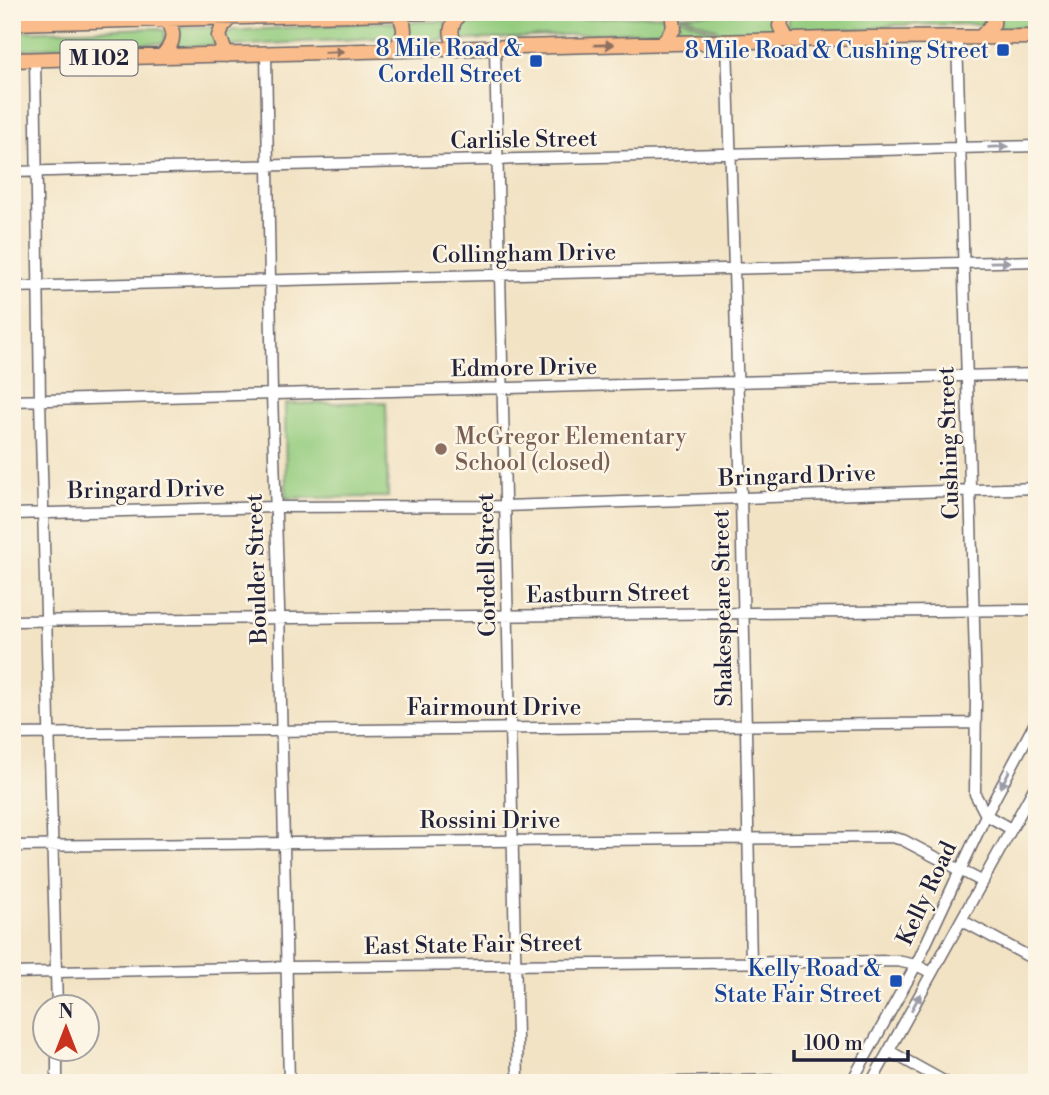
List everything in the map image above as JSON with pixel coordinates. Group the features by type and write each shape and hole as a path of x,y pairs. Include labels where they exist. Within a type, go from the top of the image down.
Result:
{"highway":[{"name":"M 102","path":"12,23 102,16 166,19 431,12"},
{"path":"458,48 450,30 460,12"},
{"path":"663,43 674,29 672,12"},
{"path":"782,12 780,26 787,40"},
{"path":"981,37 993,24 994,12"},
{"path":"393,50 403,38 405,30 398,13"},
{"path":"226,55 219,36 223,26 232,17"},
{"path":"162,56 173,40 172,29 166,19"},
{"name":"M 102","path":"12,60 787,40 1037,37"}],"street":[{"name":"Cushing Street","path":"957,37 974,610 975,794 986,815"},
{"name":"Shakespeare Street","path":"727,42 751,963"},
{"name":"Cordell Street","path":"495,48 518,1083"},
{"name":"Boulder Street","path":"266,54 289,1083"},
{"path":"35,59 40,400 57,993"},
{"name":"Carlisle Street","path":"12,172 730,156 1037,146"},
{"name":"Collingham Drive","path":"12,287 1037,261"},
{"name":"Edmore Drive","path":"12,401 1037,374"},
{"name":"Bringard Drive","path":"12,514 276,507 505,506 1037,488"},
{"name":"Eastburn Street","path":"12,621 1037,610"},
{"name":"Kelly Road","path":"851,1083 916,965 986,815 1037,719"},
{"name":"Fairmount Drive","path":"12,733 976,723"},
{"name":"Kelly Road","path":"871,1083 1037,783"},
{"path":"986,815 1011,829"},
{"name":"Rossini Drive","path":"12,846 896,838 983,882"},
{"path":"961,920 1037,961"},
{"name":"East State Fair Street","path":"12,973 287,967 897,961 916,965 932,973"},
{"path":"889,1051 947,1083"},
{"path":"57,1064 57,1083"},
{"path":"624,1083 780,1080 800,1083"}],"green space":[{"path":"774,12 774,32 719,33 718,30 682,15"},
{"path":"987,12 988,20 981,24 896,25 869,29 795,31 787,28 788,17 793,15"},
{"path":"1000,12 1036,12 1035,28 998,28"},
{"path":"660,15 666,17 668,25 661,31 464,40 459,38 456,29 463,24"},
{"path":"680,15 682,18 717,33 678,34"},
{"path":"446,21 444,40 408,41 409,22"},
{"path":"395,23 399,30 395,37 232,46 225,34 233,30"},
{"path":"179,27 214,27 214,45 177,47"},
{"path":"157,28 165,31 163,43 63,46 12,51 12,32"},
{"path":"386,402 388,497 286,498 285,404"}],"place":[{"name":"8 Mile Road & Cushing Street","path":"1003,50"},
{"name":"8 Mile Road & Cordell Street","path":"536,61"},
{"name":"McGregor Elementary School (closed)","path":"441,449"},
{"name":"Kelly Road & State Fair Street","path":"896,981"}]}
